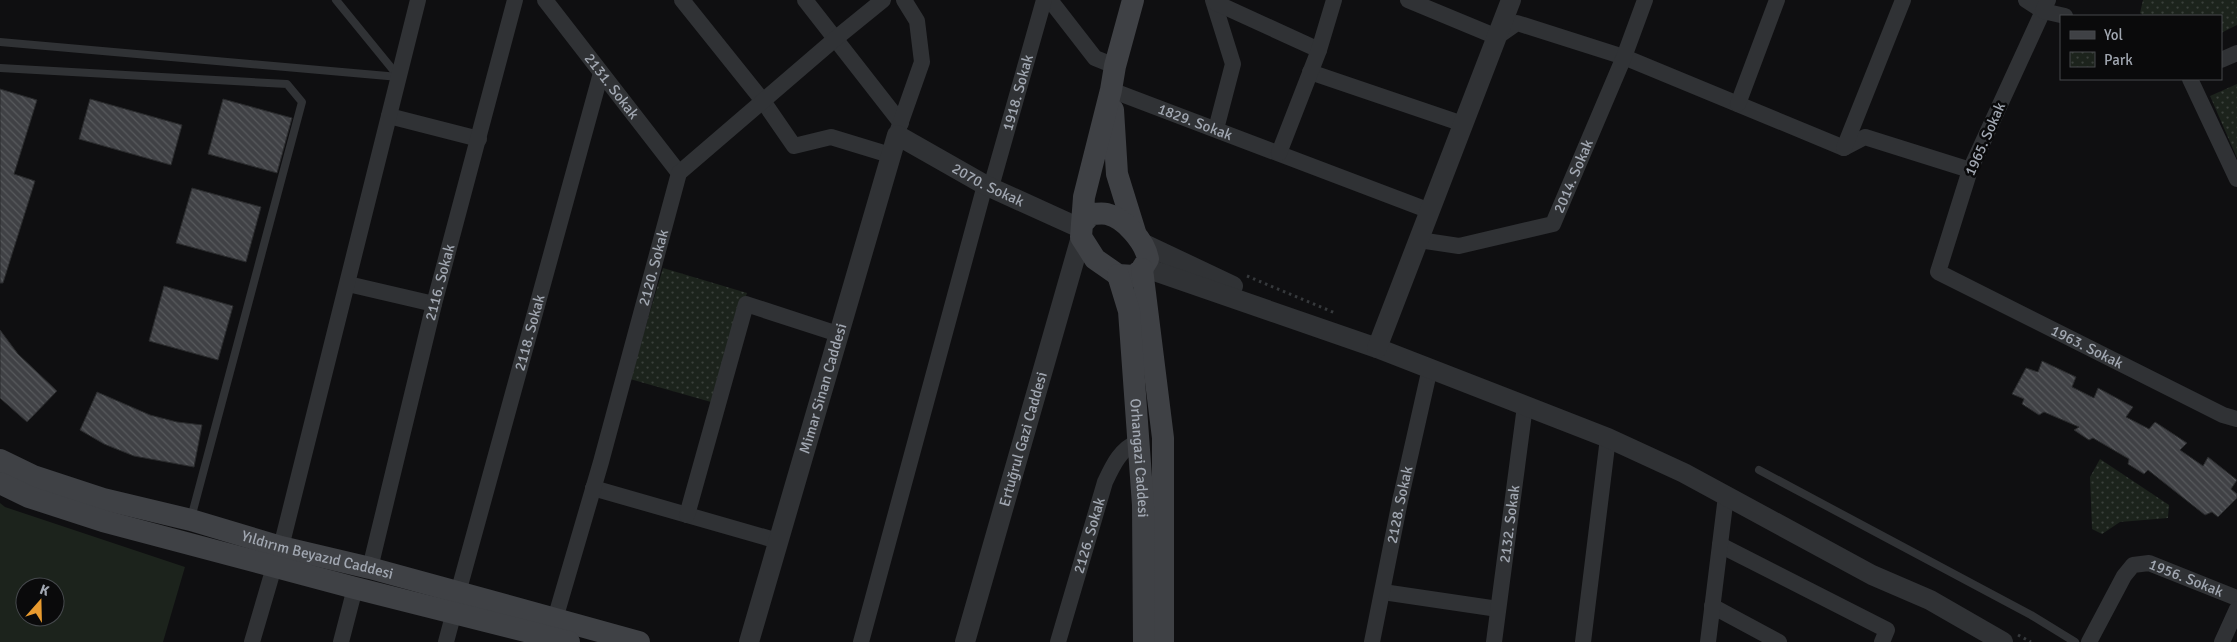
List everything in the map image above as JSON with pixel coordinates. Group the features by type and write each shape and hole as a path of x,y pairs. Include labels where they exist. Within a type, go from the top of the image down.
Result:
{"main road":[{"path":"1111,90 1117,174 1138,239 1148,259 1143,268 1134,276 1118,275 1095,259 1082,229 1084,197 1111,90 1115,66 1133,0"},
{"path":"1082,229 1091,214 1105,213 1116,217 1138,239"},
{"path":"1143,268 1163,438 1165,507 1163,642"},
{"name":"Orhangazi Caddesi","path":"1118,275 1129,311 1144,505 1144,642"},
{"name":"Yıldırım Beyazıd Caddesi","path":"0,460 33,476 103,499 190,520 355,588 456,602"},
{"name":"Yıldırım Beyazıd Caddesi","path":"0,483 30,497 103,521 278,557 370,568 456,602 555,635 639,642"}],"street":[{"path":"252,642 278,557 418,0"},
{"name":"2116. Sokak","path":"370,568 434,304 516,0"},
{"name":"2131. Sokak","path":"545,0 679,173"},
{"path":"682,0 763,101 794,146 831,137 890,155"},
{"path":"805,0 888,106 899,129"},
{"path":"679,173 883,0"},
{"path":"899,129 922,62 917,21 904,0"},
{"name":"1918. Sokak","path":"861,642 988,186 1044,0"},
{"path":"1050,0 1095,58 1115,66"},
{"path":"1279,153 1319,50 1334,0"},
{"path":"1408,0 1497,37"},
{"path":"1377,348 1511,0"},
{"name":"2014. Sokak","path":"1419,240 1459,246 1553,224 1624,57 1644,0"},
{"path":"1738,104 1777,0"},
{"path":"1844,148 1904,0"},
{"path":"2026,0 2046,5 2063,15"},
{"path":"1213,1 1319,50"},
{"path":"1213,1 1233,64 1216,130"},
{"name":"1965. Sokak","path":"1938,272 1970,170 2046,5"},
{"path":"1497,37 1517,23 1624,57 1844,148"},
{"path":"2222,60 2237,53"},
{"path":"1310,72 1463,124"},
{"name":"2118. Sokak","path":"446,642 601,73"},
{"path":"2190,80 2237,179"},
{"name":"1829. Sokak","path":"1111,90 1430,211"},
{"path":"389,116 480,139"},
{"name":"Mimar Sinan Caddesi","path":"749,642 899,129"},
{"name":"2070. Sokak","path":"899,129 988,186 1082,229"},
{"path":"1844,148 1865,137 1970,170"},
{"name":"2120. Sokak","path":"555,635 679,173"},
{"name":"Ertuğrul Gazi Caddesi","path":"965,642 1082,229"},
{"path":"1138,239 1209,276 1377,348"},
{"path":"1143,268 1377,348 1608,438 1684,473 1872,575 1930,600 2003,642"},
{"name":"1963. Sokak","path":"1938,272 2223,415 2237,419"},
{"path":"348,284 434,304"},
{"path":"687,515 746,304 838,334"},
{"name":"2128. Sokak","path":"1372,642 1400,501 1430,368"},
{"name":"2132. Sokak","path":"1494,642 1525,406"},
{"path":"1584,642 1608,438"},
{"name":"2126. Sokak","path":"1058,642 1105,482 1115,461 1128,446 1139,441"},
{"path":"593,488 778,541"},
{"path":"1708,642 1726,496"},
{"path":"1720,545 1887,630 1882,642"},
{"name":"1956. Sokak","path":"2089,642 2124,576 2134,565 2149,563 2237,598"},
{"path":"1872,575 1923,612 1976,642"},
{"path":"341,642 355,588"},
{"path":"1383,592 1498,608"},
{"path":"1712,606 1780,642"},
{"path":"2222,642 2237,609"}],"lane":[{"path":"336,0 399,77"},
{"path":"0,42 399,77"},
{"path":"0,68 287,84 302,102 190,520"},
{"path":"1759,470 2031,615 2075,642"}],"green space":[{"path":"2143,0 2237,0 2237,25 2222,32 2222,15 2143,15 2140,13"},
{"path":"2237,84 2237,158 2210,96"},
{"path":"663,268 747,293 711,402 630,379"},
{"path":"2100,459 2169,505 2168,518 2120,522 2102,534 2092,529 2090,477"},
{"path":"0,503 5,507 185,567 163,642 0,642"}],"building":[{"path":"0,89 37,100 14,174 35,181 3,283 0,283"},
{"path":"90,99 182,125 171,165 79,139"},
{"path":"223,99 292,118 277,173 208,154"},
{"path":"192,188 261,207 246,262 176,243"},
{"path":"164,286 233,306 218,360 149,341"},
{"path":"0,330 18,354 57,391 27,422 0,398"},
{"path":"2042,361 2076,377 2072,387 2094,398 2098,388 2133,407 2126,417 2149,429 2155,422 2187,443 2180,450 2203,466 2208,457 2237,480 2231,489 2237,494 2237,498 2218,517 2212,512 2205,515 2148,470 2144,474 2128,464 2129,459 2093,438 2089,440 2074,430 2079,427 2044,412 2039,415 2022,404 2024,399 2012,394 2026,368 2038,372"},
{"path":"97,392 150,415 177,422 202,425 194,467 134,456 104,444 80,430"}]}
